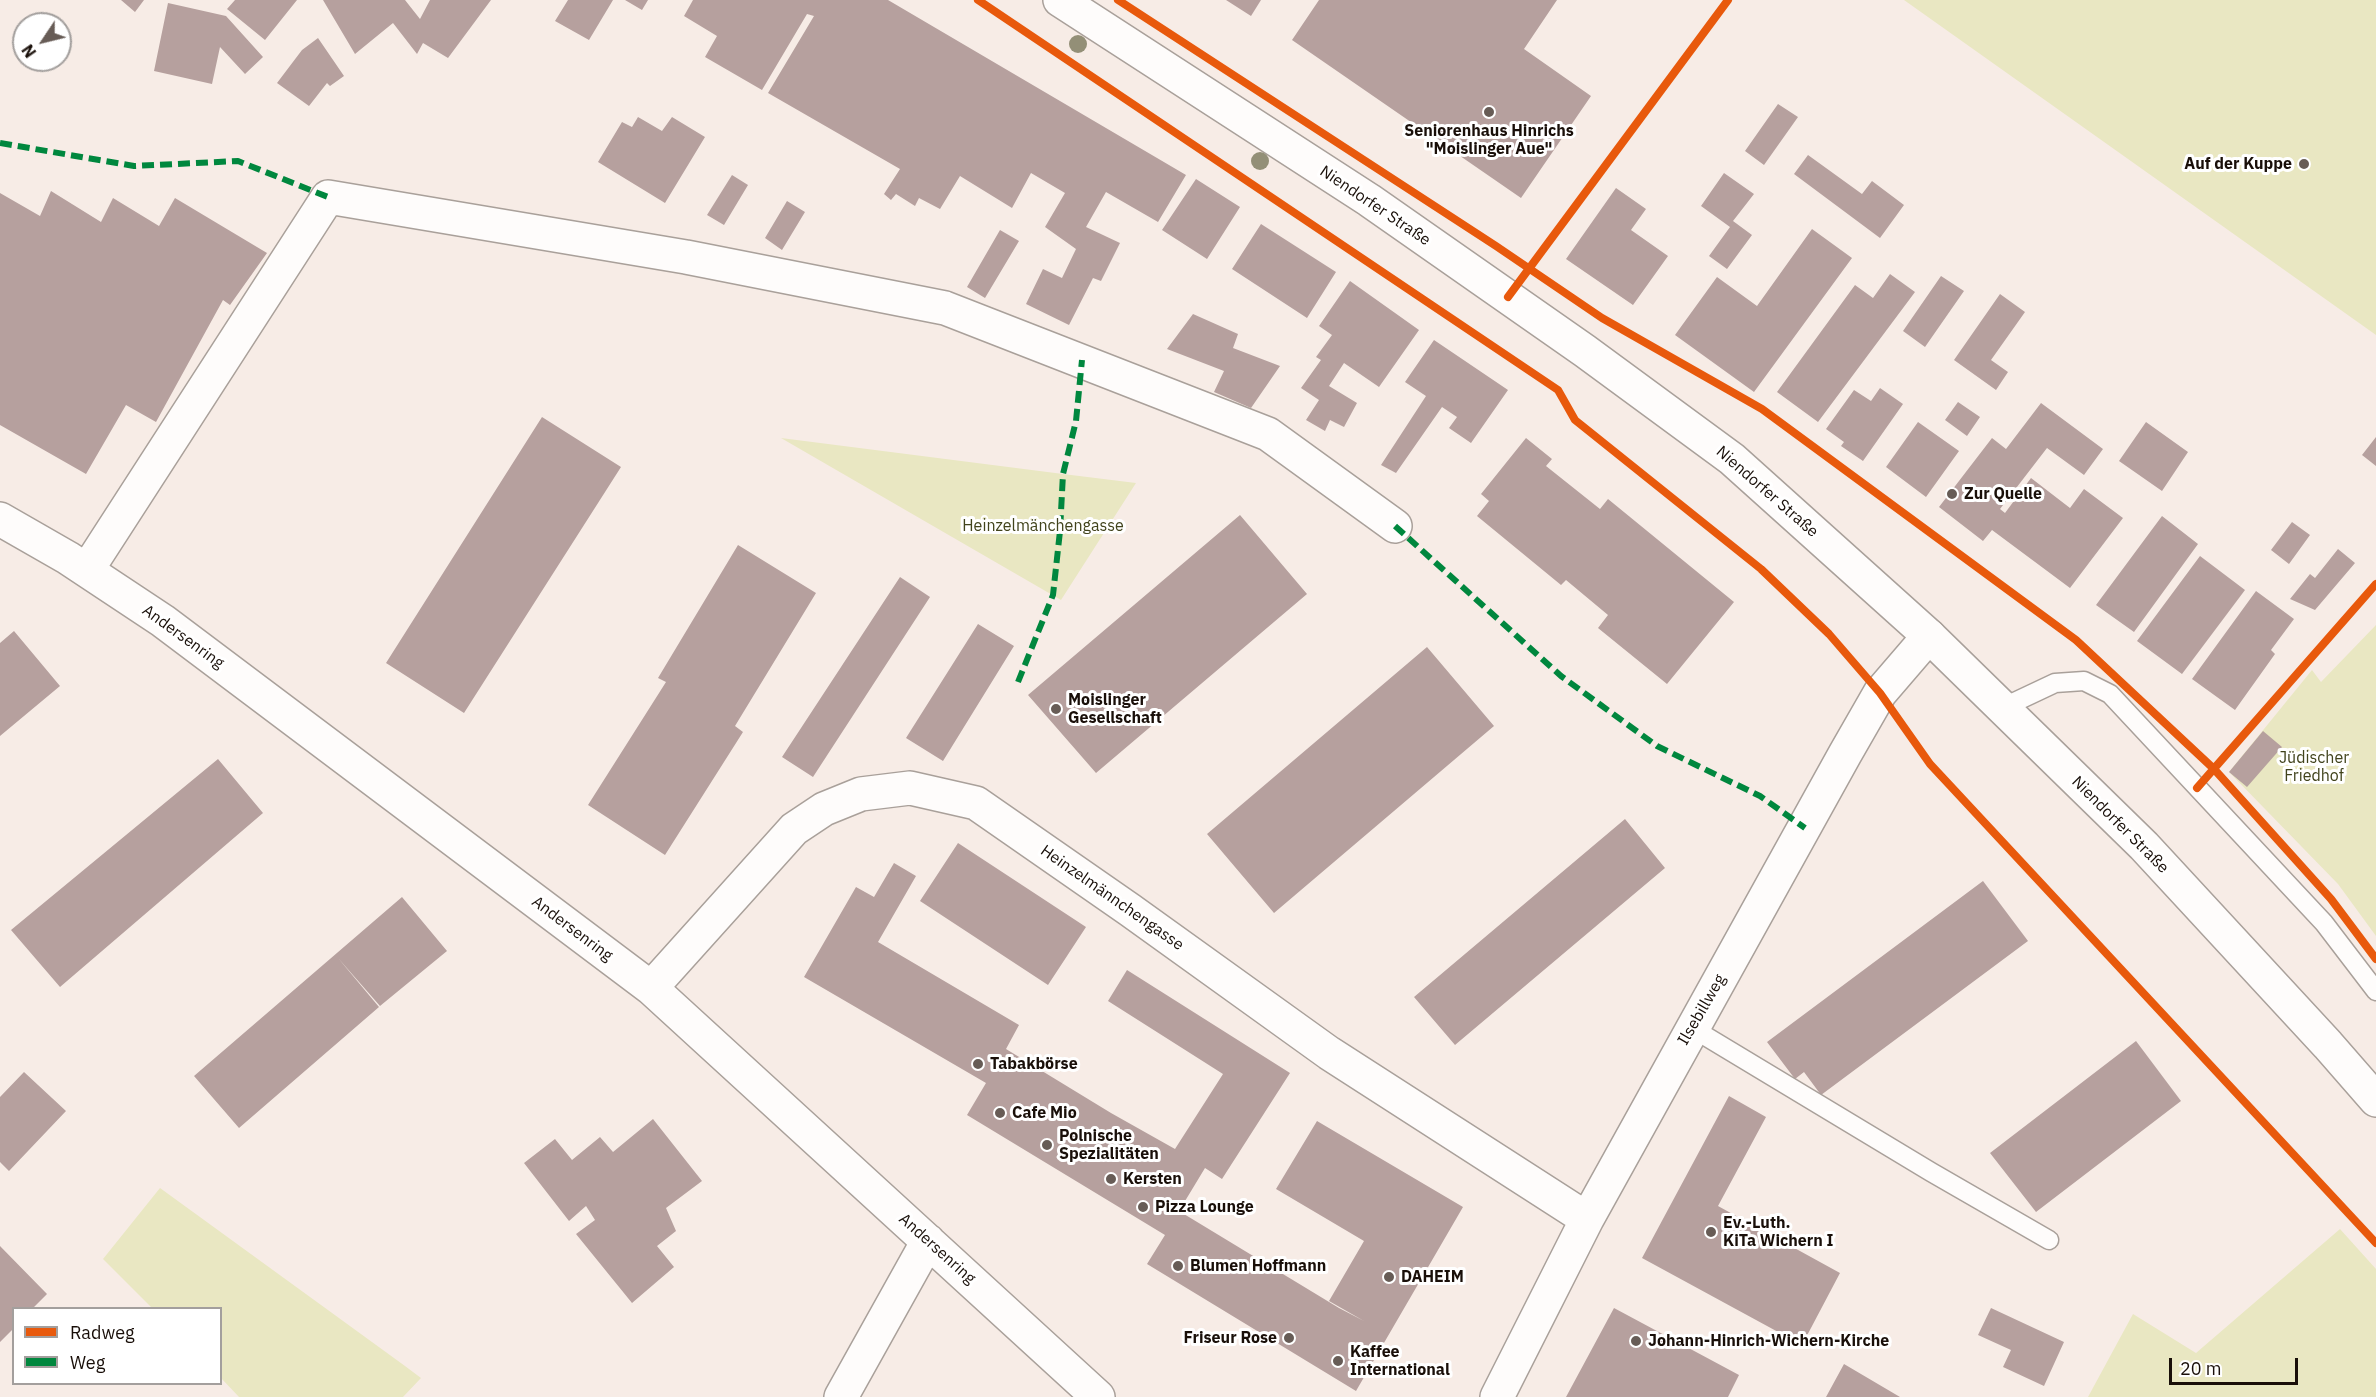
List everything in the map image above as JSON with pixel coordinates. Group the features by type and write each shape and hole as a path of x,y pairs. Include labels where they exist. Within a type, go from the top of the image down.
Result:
{"street":[{"name":"Niendorfer Straße","path":"1060,0 1369,200 1585,351 1731,459 1929,636 2144,846 2320,1036 2376,1100"},
{"path":"87,570 328,197 686,258 945,308 1268,434 1395,526"},
{"name":"Andersenring","path":"0,519 87,570 163,621 651,988 1098,1397"},
{"name":"Ilsebillweg","path":"1497,1397 1587,1219 1880,693 1929,636"},
{"name":"Heinzelmännchengasse","path":"651,988 794,830 824,808 861,794 910,788 976,803 1329,1053 1587,1219"},
{"path":"841,1397 928,1241"}],"lane":[{"path":"2002,708 2055,683 2084,681 2110,694 2324,923 2376,991"},
{"path":"1692,1028 2049,1240"}],"green space":[{"path":"1904,0 2376,0 2376,335"},
{"name":"Heinzelmänchengasse","path":"781,438 1063,474 1136,483 1061,600"},
{"name":"Jüdischer Friedhof","path":"2376,625 2376,936 2338,884 2229,772 2312,670 2321,682"},
{"path":"160,1188 421,1378 403,1397 239,1397 222,1379 222,1307 151,1307 103,1259"},
{"path":"2340,1229 2376,1269 2376,1397 2088,1397 2133,1314 2196,1353"}],"building":[{"path":"121,0 144,0 135,12"},
{"path":"235,0 297,0 265,40 227,9"},
{"path":"323,0 405,0 420,19 430,0 491,0 448,58 423,43 417,54 393,23 355,54"},
{"path":"568,0 613,0 589,40 555,21"},
{"path":"625,0 648,0 642,10"},
{"path":"693,0 888,0 1186,175 1158,222 1106,192 1086,227 1120,243 1101,281 1093,278 1069,325 1026,304 1043,269 1062,278 1076,249 1045,227 1065,193 1031,173 1012,208 960,176 940,209 919,198 915,206 896,194 891,200 884,194 900,169 768,93 814,16 807,14 762,90 705,57 717,36 684,16"},
{"path":"1226,0 1261,0 1251,16"},
{"name":"Seniorenhaus Hinrichs \"Moislinger Aue\"","path":"1319,0 1557,0 1524,49 1591,96 1521,198 1292,40"},
{"path":"168,3 226,16 263,57 245,74 220,47 212,84 154,71"},
{"path":"318,38 344,76 330,86 327,83 309,106 277,83 302,50"},
{"path":"1778,104 1798,117 1764,165 1745,151"},
{"path":"638,117 662,131 672,117 705,137 665,203 598,162 622,122 632,127"},
{"path":"1808,155 1862,194 1872,181 1904,205 1880,238 1794,174"},
{"path":"1724,173 1754,194 1733,221 1752,235 1727,269 1709,256 1730,227 1701,206"},
{"path":"732,175 748,185 724,225 707,215"},
{"path":"1196,179 1240,207 1207,259 1162,230"},
{"path":"1616,188 1646,209 1631,230 1668,256 1633,305 1566,259"},
{"path":"51,191 101,222 113,198 159,226 175,198 267,253 230,305 223,300 156,422 126,405 86,474 0,425 0,193 40,216"},
{"path":"787,201 805,212 782,250 765,238"},
{"path":"1261,224 1336,272 1307,318 1232,269"},
{"path":"1812,229 1852,258 1754,392 1675,335 1717,277 1757,306"},
{"path":"1000,230 1019,241 985,298 967,287"},
{"path":"1890,274 1915,292 1818,422 1777,392 1855,285 1873,298"},
{"path":"1941,276 1964,291 1925,347 1903,331"},
{"path":"1350,281 1419,330 1379,387 1344,363 1329,386 1357,403 1344,427 1330,420 1325,431 1306,420 1319,400 1301,388 1321,360 1316,357 1332,335 1319,326"},
{"path":"2000,294 2025,312 1991,360 2008,372 1996,390 1954,360"},
{"path":"1193,314 1238,334 1233,348 1280,366 1251,408 1214,392 1224,371 1167,349"},
{"path":"1434,340 1508,390 1471,443 1449,428 1457,417 1442,407 1396,473 1381,465 1426,396 1405,382"},
{"path":"1880,388 1903,404 1863,461 1841,446 1844,442 1826,429 1854,390 1871,401"},
{"path":"1958,402 1980,417 1967,436 1945,420"},
{"path":"2041,403 2103,449 2084,475 2047,448 2000,509 2005,513 2031,478 2070,508 2084,489 2123,518 2070,588 1992,530 1983,541 1939,507 1992,438 2006,449"},
{"path":"542,417 621,467 464,713 386,663"},
{"path":"1918,422 1959,451 1926,497 1886,467"},
{"path":"2146,422 2188,452 2162,491 2119,461"},
{"path":"2376,437 2376,466 2362,455"},
{"path":"1526,438 1552,459 1546,466 1600,509 1608,499 1734,602 1667,684 1598,628 1608,615 1566,580 1561,585 1477,516 1489,501 1481,494"},
{"path":"1240,515 1307,594 1096,773 1028,695"},
{"path":"2162,516 2198,544 2134,632 2096,605"},
{"path":"2292,522 2310,535 2289,564 2271,550"},
{"path":"738,545 816,593 735,726 743,732 665,855 588,805 666,682 658,678"},
{"path":"2338,549 2355,563 2315,610 2290,599 2310,574 2315,578"},
{"path":"2200,556 2245,590 2182,674 2137,641"},
{"path":"900,577 930,597 813,777 782,757"},
{"path":"2256,591 2294,619 2271,650 2275,654 2235,710 2192,679"},
{"path":"978,624 1014,646 943,761 906,738"},
{"path":"14,631 60,686 0,736 0,643"},
{"path":"1427,647 1494,726 1274,913 1207,834"},
{"path":"2263,731 2282,747 2247,787 2229,772"},
{"path":"218,759 263,813 60,987 11,930"},
{"path":"1625,819 1665,868 1455,1045 1414,997"},
{"path":"958,843 1086,927 1048,985 920,901"},
{"path":"894,863 916,876 878,942 1019,1025 1006,1049 1175,1149 1223,1074 1108,1001 1127,970 1290,1073 1222,1179 1205,1168 1179,1211 1339,1308 1364,1321 1329,1301 1364,1241 1276,1189 1317,1121 1463,1207 1356,1391 1147,1264 1165,1235 967,1115 986,1083 804,977 856,887 874,897"},
{"path":"1983,881 2028,941 1821,1095 1804,1072 1795,1079 1767,1042"},
{"path":"402,897 447,951 380,1006 338,958 379,1007 239,1128 194,1076"},
{"path":"2136,1041 2181,1101 2036,1212 1990,1153"},
{"path":"24,1072 66,1111 9,1171 0,1162 0,1097"},
{"name":"Ev.-Luth. KiTa Wichern I","path":"1729,1096 1766,1117 1718,1206 1840,1273 1802,1345 1642,1258"},
{"path":"653,1119 702,1181 666,1208 676,1231 657,1246 674,1267 632,1303 576,1234 595,1220 586,1206 569,1221 524,1163 555,1139 572,1160 600,1137 613,1152"},
{"path":"0,1246 47,1294 34,1307 12,1307 12,1330 0,1342"},
{"name":"Johann-Hinrich-Wichern-Kirche","path":"1614,1308 1739,1375 1728,1397 1566,1397"},
{"path":"1991,1308 2064,1342 2044,1386 2003,1367 2011,1350 1978,1335"},
{"path":"1844,1364 1900,1397 1826,1397"}],"marked path":[{"path":"0,143 134,166 238,161 328,197"},
{"path":"1018,682 1053,595 1063,474 1076,421 1082,360"},
{"path":"1395,526 1561,676 1657,746 1760,796 1805,828"}],"cycle path":[{"path":"978,0 1558,390 1575,420 1761,569 1829,634 1880,693 1930,764 2376,1243"},
{"path":"1118,0 1496,246 1602,318 1762,409 2076,640 2214,769 2331,899 2376,959"},
{"path":"1508,297 1728,0"},
{"path":"2197,788 2376,584"}],"place":[{"name":"Seniorenhaus Hinrichs \"Moislinger Aue\"","path":"1489,112"},
{"name":"Auf der Kuppe","path":"2304,164"},
{"name":"Zur Quelle","path":"1952,494"},
{"name":"Moislinger Gesellschaft","path":"1056,709"},
{"name":"Tabakbörse","path":"978,1064"},
{"name":"Cafe Mio","path":"1000,1113"},
{"name":"Polnische Spezialitäten","path":"1047,1145"},
{"name":"Kersten","path":"1111,1179"},
{"name":"Pizza Lounge","path":"1143,1207"},
{"name":"Ev.-Luth. KiTa Wichern I","path":"1711,1232"},
{"name":"Blumen Hoffmann","path":"1178,1266"},
{"name":"DAHEIM","path":"1389,1277"},
{"name":"Friseur Rose","path":"1289,1338"},
{"name":"Johann-Hinrich-Wichern-Kirche","path":"1636,1341"},
{"name":"Kaffee International","path":"1338,1361"}]}
